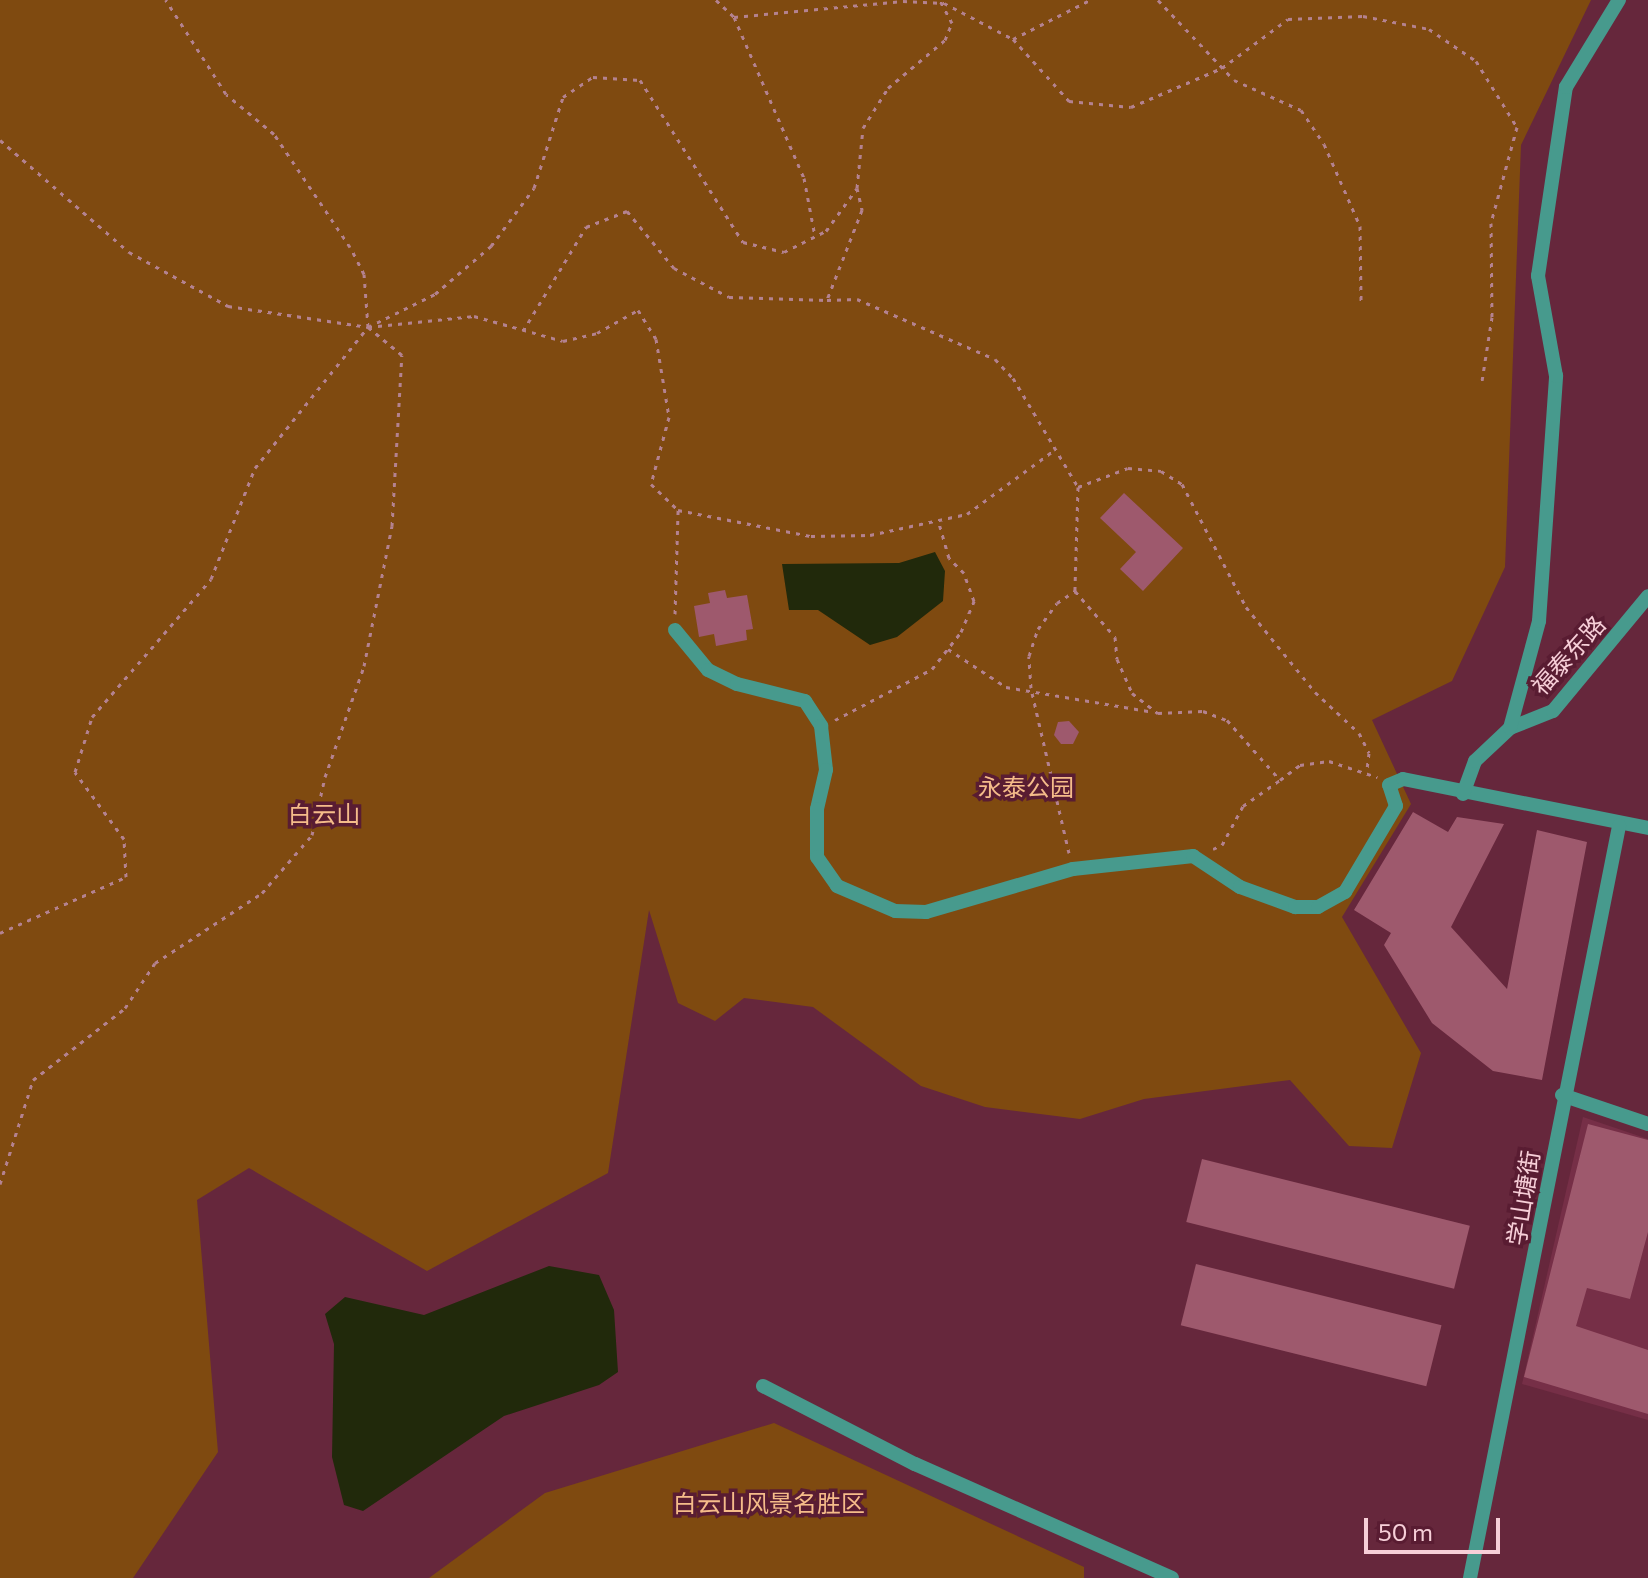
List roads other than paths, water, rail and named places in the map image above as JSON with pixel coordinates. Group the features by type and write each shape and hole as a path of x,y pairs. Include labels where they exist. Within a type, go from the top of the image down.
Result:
{"street":[{"path":"1463,794 1475,761 1510,728 1539,621 1556,376 1538,276 1566,87 1619,0"},
{"name":"福泰东路","path":"1510,728 1553,711 1648,596"},
{"path":"675,630 708,670 737,684 805,701 821,726 826,770 817,809 817,857 837,886 895,911 926,912 1073,869 1193,856 1240,887 1295,907 1318,907 1345,892 1396,806 1389,785 1419,781 1463,794 1619,826 1648,828"},
{"name":"学山塘街","path":"1470,1578 1528,1298 1562,1095 1619,826"},
{"path":"1562,1095 1648,1124"},
{"path":"763,1386 915,1464 1172,1578"}],"park label":[{"name":"永泰公园","path":"1026,787"},
{"name":"白云山","path":"324,814"},
{"name":"白云山风景名胜区","path":"769,1503"}]}
